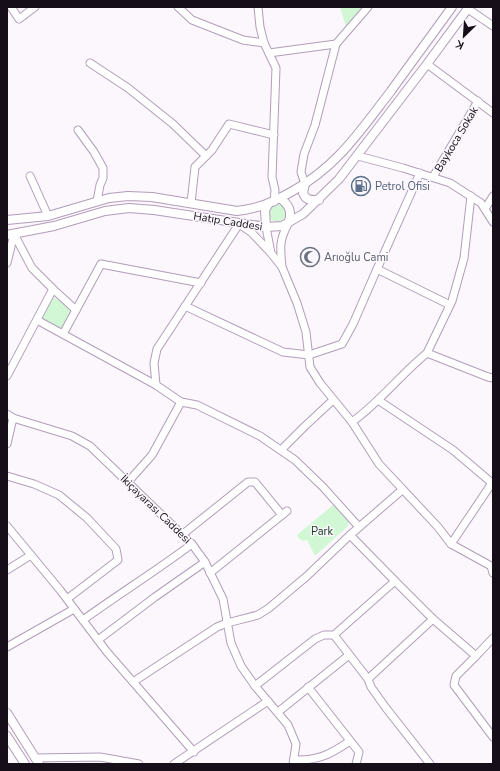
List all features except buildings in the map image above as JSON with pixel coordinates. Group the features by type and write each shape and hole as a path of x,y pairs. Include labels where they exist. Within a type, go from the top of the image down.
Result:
{"main road":[{"name":"Hatıp Caddesi","path":"7,220 48,216 97,201 128,196 152,197 236,211 250,209 274,201 305,184 329,166 346,149 371,118 452,7"},
{"name":"Hatıp Caddesi","path":"10,234 54,226 105,211 129,208 154,210 266,228 282,226 303,214 339,179 358,156 468,8"},
{"path":"305,184 303,193 305,198 310,200 319,200"},
{"path":"266,228 265,210 274,201 289,207 291,212 289,222"},
{"path":"7,713 37,761"},
{"path":"7,736 25,764"}],"street":[{"path":"11,7 19,19 35,7"},
{"path":"178,7 192,20 243,40 264,43"},
{"path":"305,184 301,172 304,154 315,125 336,44 368,7"},
{"path":"260,8 260,27 264,43 276,68 272,177 275,190 274,201"},
{"path":"468,8 493,26"},
{"path":"269,53 336,44"},
{"path":"90,63 128,88 173,124 206,156"},
{"path":"427,64 493,113"},
{"name":"Baykoca Sokak","path":"433,177 478,101"},
{"path":"191,203 195,167 212,150 229,124 274,135"},
{"path":"78,130 94,152 103,168 103,178 97,201"},
{"path":"358,156 420,173 450,184 481,203 493,222"},
{"path":"185,306 283,352 309,355 342,344 353,324 420,173"},
{"path":"30,176 48,216"},
{"path":"352,422 365,412 409,368 427,353 450,305 464,258 471,196"},
{"path":"485,209 493,196"},
{"path":"282,268 280,250 282,235 289,222"},
{"path":"156,385 154,364 157,349 239,224 251,232 271,253 282,268 306,332 310,367 320,383 352,422 379,464 438,527 451,544 491,566 493,573"},
{"path":"266,228 271,253"},
{"path":"7,263 10,234"},
{"path":"10,234 32,268 76,310"},
{"path":"63,334 101,264 201,283"},
{"path":"377,269 450,305"},
{"path":"7,376 53,288"},
{"path":"37,320 156,385 180,402 197,406 260,436 295,460 323,487 359,527"},
{"path":"427,353 493,378"},
{"path":"281,450 333,400"},
{"path":"378,400 453,450 493,483 451,544"},
{"path":"128,482 152,455 180,402"},
{"path":"7,444 10,416"},
{"name":"İkiçayarası Caddesi","path":"10,416 72,436 90,446 192,544 205,562 223,599 231,643 241,666 255,686 288,725 296,744 293,762"},
{"path":"7,476 34,484 59,494 87,518 116,550 118,560 67,599"},
{"path":"183,534 248,482 255,482 284,513 210,573"},
{"path":"133,682 217,627 258,615 270,608 402,490"},
{"path":"7,526 67,599 98,640 194,752"},
{"path":"350,535 433,619 476,656"},
{"path":"83,620 117,595 158,570 192,544"},
{"path":"7,570 31,554"},
{"path":"98,640 205,562"},
{"path":"255,686 315,639 324,635 334,635 395,581"},
{"path":"7,646 74,609"},
{"path":"368,679 433,619"},
{"path":"334,635 368,679 371,687 386,708 430,764"},
{"path":"493,638 456,676 454,685 493,737"},
{"path":"278,712 349,655"},
{"path":"308,687 359,752 356,764"},
{"path":"174,764 268,701"},
{"path":"293,762 323,757 350,741"},
{"path":"7,747 16,750"},
{"path":"37,761 98,761 139,764"}],"green space":[{"path":"340,7 362,7 346,27"},
{"path":"277,204 283,207 286,213 283,219 277,222 271,219 268,213 271,207"},
{"path":"52,296 70,308 72,312 62,330 42,319"},
{"name":"Park","path":"333,505 337,507 349,522 347,527 315,556 307,540 303,541 298,538 297,535"}],"place":[{"name":"Petrol Ofisi","path":"361,186"},
{"name":"Arıoğlu Cami","path":"310,257"}]}
